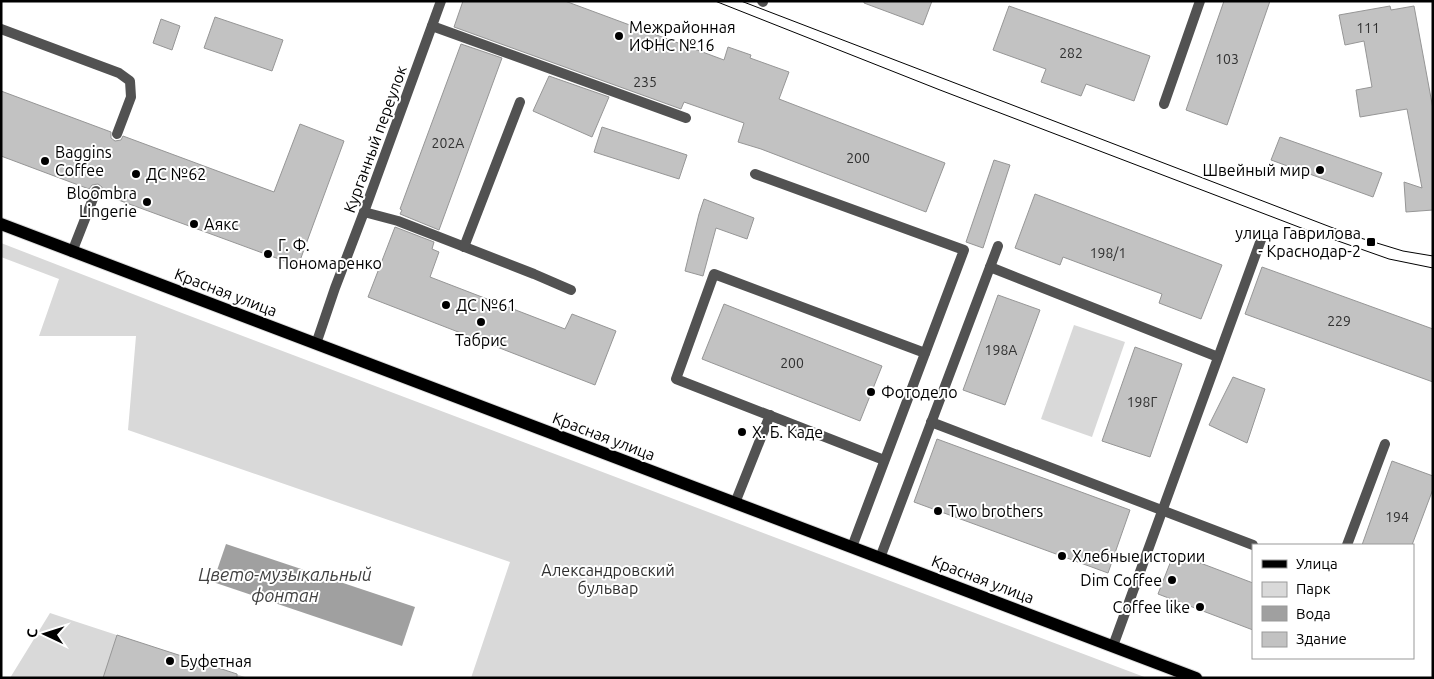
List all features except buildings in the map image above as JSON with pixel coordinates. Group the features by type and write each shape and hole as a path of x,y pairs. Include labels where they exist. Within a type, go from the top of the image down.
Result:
{"main road":[{"name":"Красная улица","path":"1,224 1196,678"}],"street":[{"name":"Курганный переулок","path":"316,344 441,1"},
{"path":"1164,104 1200,1"},
{"path":"432,26 686,118"},
{"path":"1,29 119,73 130,81 131,97 117,134"},
{"path":"464,247 520,102"},
{"path":"755,174 964,250 852,547"},
{"path":"72,252 96,191"},
{"path":"364,212 398,221 571,290"},
{"path":"1113,646 1262,237"},
{"path":"880,558 998,246"},
{"path":"990,267 1218,357"},
{"path":"884,460 676,379 714,274 925,353"},
{"path":"735,503 770,415"},
{"path":"931,422 1252,545"},
{"path":"1347,544 1385,444"}],"green space":[{"name":"Александровский бульвар","path":"1,243 1147,678 471,678 510,562 128,430 136,336 39,336 59,279 1,257"},
{"path":"1074,325 1125,342 1092,437 1041,419"},
{"path":"50,613 74,621 248,678 10,678"}],"water":[{"name":"Цвето-музыкальный фонтан","path":"226,544 415,607 402,646 213,582"}],"tram line":[{"path":"715,1 940,90 1304,229 1389,259 1433,268"},
{"path":"741,1 1354,236 1403,251 1433,256"}],"place":[{"name":"Межрайонная ИФНС №16","path":"619,36"},
{"name":"Baggins Coffee","path":"45,161"},
{"name":"Швейный мир","path":"1320,170"},
{"name":"ДС №62","path":"136,174"},
{"name":"Bloombra Lingerie","path":"147,202"},
{"name":"Аякс","path":"194,224"},
{"name":"улица Гаврилова - Краснодар-2","path":"1371,242"},
{"name":"Г. Ф. Пономаренко","path":"268,254"},
{"name":"ДС №61","path":"446,305"},
{"name":"Табрис","path":"481,322"},
{"name":"Фотодело","path":"871,392"},
{"name":"Х. Б. Каде","path":"742,432"},
{"name":"Two brothers","path":"938,511"},
{"name":"Хлебные истории","path":"1062,556"},
{"name":"Dim Coffee","path":"1172,580"},
{"name":"Coffee like","path":"1200,607"},
{"name":"Буфетная","path":"170,661"}]}
